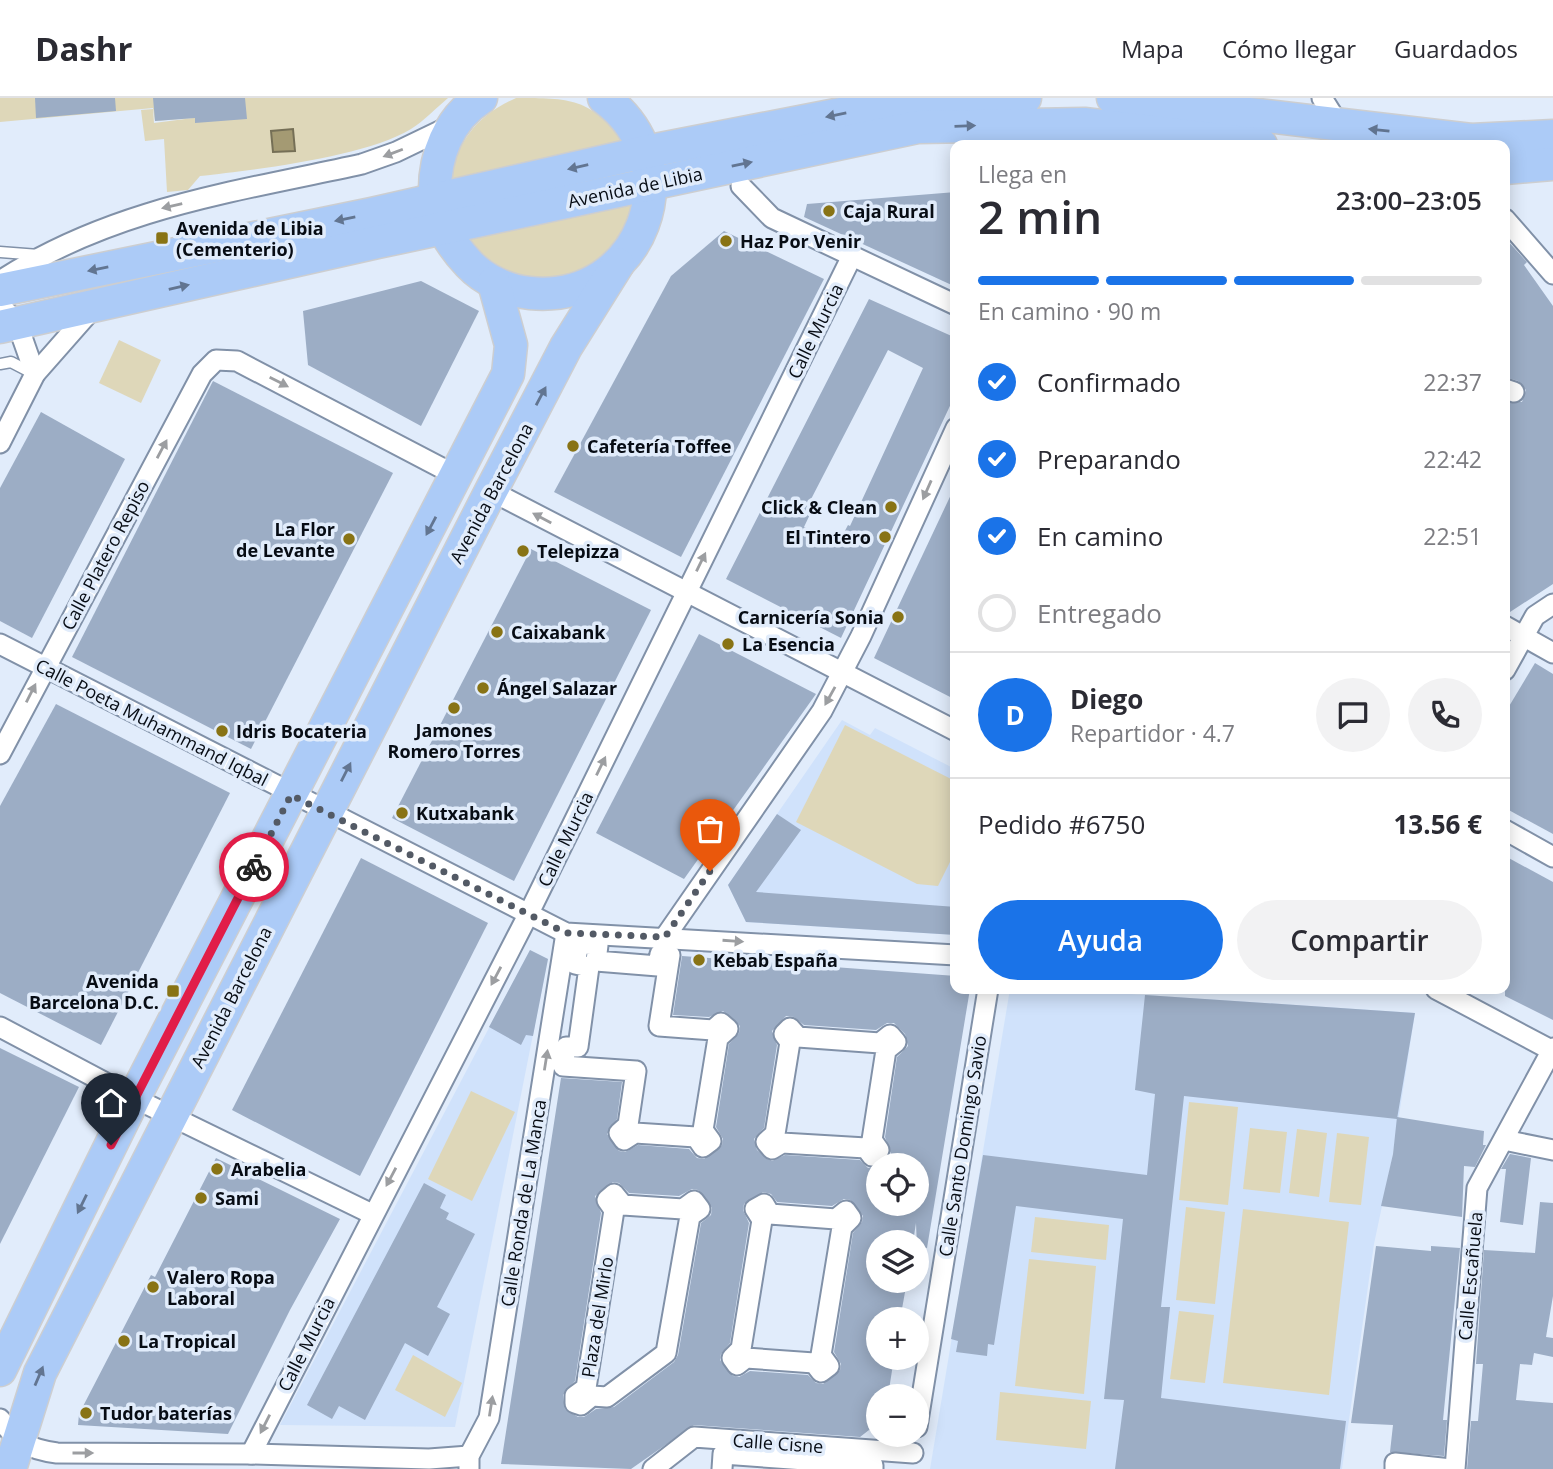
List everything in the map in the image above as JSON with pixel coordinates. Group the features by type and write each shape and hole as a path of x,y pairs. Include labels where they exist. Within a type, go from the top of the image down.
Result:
{"main road":[{"path":"481,98 454,123 438,160 439,214 456,251 473,269 494,283 532,293 572,290 597,280 618,264"},
{"path":"604,98 617,108 634,128 645,152 651,183"},
{"name":"Avenida de Libia","path":"6,318 94,306 439,214 645,152 913,100 1025,98"},
{"path":"1113,98 1471,140 1553,136"},
{"name":"Avenida de Libia","path":"0,290 439,214 651,183 918,127 1084,134 1193,134 1230,140"},
{"path":"1510,168 1553,164"},
{"name":"Avenida Barcelona","path":"9,1443 40,1373 566,347 618,264 636,241 644,222 651,183"},
{"name":"Avenida Barcelona","path":"0,1370 134,1098 508,374 511,345 494,283"}],"street":[{"path":"1322,98 1339,125"},
{"path":"0,281 39,256 141,213 362,164 396,152 454,123"},
{"path":"741,186 772,218 851,258 950,302"},
{"path":"1510,225 1553,274"},
{"name":"Calle Murcia","path":"251,1454 528,915 851,258"},
{"path":"0,443 35,374 94,306"},
{"path":"6,318 35,374"},
{"name":"Calle Platero Repiso","path":"0,754 202,374 216,360 237,361 457,476"},
{"path":"665,937 822,711 950,441"},
{"path":"491,491 950,728"},
{"path":"1510,661 1535,616 1553,604"},
{"path":"1510,629 1553,653"},
{"name":"Calle Poeta Muhammand Iqbal","path":"0,644 263,777 326,813 566,933"},
{"path":"1510,833 1553,857"},
{"path":"566,933 950,955"},
{"name":"Calle Ronda de La Manca","path":"469,1462 489,1418 566,933"},
{"path":"584,944 598,945 596,961 658,966 660,954 670,955 659,1026 713,1030 721,1023 728,1029 718,1038 703,1129 711,1141 703,1147 696,1137 635,1133 624,1140 619,1133 628,1125 636,1072 563,1066 566,1047 578,1047 589,967 575,964 578,948 584,944"},
{"name":"Calle Santo Domingo Savio","path":"924,1384 987,994"},
{"path":"1446,994 1552,1049"},
{"path":"0,1027 171,1117 372,1214"},
{"path":"790,1028 798,1037 880,1043 890,1035 896,1042 886,1050 872,1140 879,1150 872,1156 866,1148 782,1143 772,1149 766,1142 775,1134 790,1042 784,1034 790,1028"},
{"name":"Calle Escañuela","path":"1395,1469 1395,1463 1453,1469 1477,1188 1552,1049"},
{"path":"1504,1140 1553,1150"},
{"name":"Plaza del Mirlo","path":"614,1194 623,1205 683,1209 694,1201 700,1209 690,1216 666,1353 607,1397 592,1396 582,1405 575,1403 575,1396 586,1388 612,1224 614,1210 607,1200 614,1194"},
{"path":"764,1204 770,1214 836,1219 846,1212 851,1218 842,1227 821,1355 829,1366 821,1371 814,1363 746,1358 737,1365 732,1358 741,1349 762,1220 755,1209 764,1204"},
{"name":"Calle Cisne","path":"653,1469 694,1437 913,1452"},
{"path":"9,1443 57,1453 251,1454 469,1462"},
{"path":"722,1469 723,1454 873,1465 873,1469"}],"lane":[{"path":"0,252 39,256"},
{"path":"0,364 11,362 35,374"}],"shaded area":[{"path":"0,98 448,98 411,129 391,139 309,161 200,176 188,190 167,192 164,139 145,141 141,110 153,109 154,123 193,118 155,121 153,108 0,122"},
{"path":"516,98 565,100 578,104 600,117 624,142 450,181 458,153 471,130 491,112"},
{"path":"293,129 295,151 273,152 271,131"},
{"path":"635,199 624,228 607,251 587,267 563,276 538,278 513,272 488,258 465,236"},
{"path":"119,340 161,360 141,403 99,383"},
{"path":"842,720 870,735 875,728 950,766 950,935 746,922 728,885"},
{"path":"845,725 950,778 950,862 938,886 917,884 796,822"},
{"path":"530,950 548,959 455,1427 280,1425"},
{"path":"1009,994 1130,994 1415,1013 1393,1154 1374,1244 1342,1469 930,1469"},
{"path":"471,1091 515,1112 472,1201 428,1179"},
{"path":"1189,1102 1238,1107 1228,1205 1179,1200"},
{"path":"1250,1128 1287,1132 1280,1193 1243,1189"},
{"path":"1297,1129 1327,1133 1319,1197 1289,1193"},
{"path":"1337,1133 1369,1137 1361,1205 1329,1202"},
{"path":"1186,1207 1225,1212 1215,1304 1176,1300"},
{"path":"1243,1209 1349,1222 1329,1395 1223,1383"},
{"path":"1035,1217 1109,1225 1106,1260 1031,1252"},
{"path":"1029,1259 1096,1266 1084,1394 1015,1386"},
{"path":"1179,1311 1214,1315 1205,1383 1170,1379"},
{"path":"413,1355 462,1383 445,1417 395,1390"},
{"path":"1000,1392 1091,1401 1086,1449 996,1440"}],"building":[{"path":"35,98 115,98 116,111 36,118"},
{"path":"153,98 245,98 247,119 195,123 195,118 155,121"},
{"path":"950,192 950,284 804,217 807,204"},
{"path":"724,231 824,279 681,557 554,492 671,276"},
{"path":"1510,243 1527,262 1524,265 1553,306 1553,584 1510,612 1510,402 1522,402 1526,390 1518,381 1510,379"},
{"path":"421,281 479,311 421,426 308,365 303,311"},
{"path":"869,299 950,335 950,406 841,638 726,579","holes":["888,350 923,368 850,526 848,525 838,544 804,527 813,508 808,505"]},
{"path":"213,381 393,473 251,749 72,657"},
{"path":"41,412 125,459 32,638 0,621 0,488"},
{"path":"950,497 950,697 874,658"},
{"path":"531,549 651,610 514,881 392,818"},
{"path":"699,634 816,694 684,879 596,833"},
{"path":"1535,663 1553,674 1553,834 1510,811 1510,705"},
{"path":"56,704 230,793 101,1045 0,993 0,806"},
{"path":"777,814 801,830 756,892 950,907 950,935 746,922 728,885"},
{"path":"361,858 488,923 360,1176 232,1110"},
{"path":"1510,859 1553,882 1553,1020 1505,996 1510,994"},
{"path":"530,950 548,959 533,1036 526,1035 521,1045 489,1027"},
{"path":"682,956 950,976 950,994 969,994 929,1236 929,1230 916,1230 916,1223 915,1230 866,1230 866,1293 905,1293 902,1307 866,1307 866,1370 892,1370 890,1384 866,1384 866,1432 860,1437 694,1425 631,1469 501,1464 561,1078 622,1082 617,1119 607,1134 619,1151 625,1152 638,1145 689,1149 697,1158 704,1159 722,1145 723,1139 716,1127 729,1044 739,1033 740,1026 723,1011 709,1017 673,1015","holes":["786,1016 794,1017 804,1025 876,1030 887,1023 894,1023 905,1034 908,1046 897,1057 885,1137 891,1153 929,1153 929,1216 866,1216 866,1166 860,1160 785,1155 772,1161 757,1150 754,1139 764,1128 777,1045 772,1031","613,1182 619,1183 629,1193 679,1196 692,1189 698,1190 712,1208 711,1215 701,1223 678,1355 674,1362 614,1407 596,1409 584,1417 578,1417 565,1409 563,1395 575,1381 601,1213 595,1196","763,1192 771,1194 777,1202 832,1206 844,1199 850,1200 863,1216 862,1222 853,1233 834,1352 841,1364 840,1370 823,1384 816,1383 808,1375 750,1371 739,1377 733,1376 720,1360 721,1354 730,1343 749,1223 743,1210 744,1204"]},
{"path":"1145,995 1415,1013 1397,1119 1184,1096 1161,1307 1170,1307 1161,1398 1346,1421 1340,1469 1115,1469 1124,1400 1104,1399 1123,1219 1016,1206 994,1345 988,1344 987,1356 956,1352 958,1341 951,1339 983,1155 1147,1175 1155,1094 1135,1090"},
{"path":"0,1048 79,1087 0,1244"},
{"path":"1397,1117 1484,1131 1483,1145 1486,1145 1475,1167 1464,1166 1462,1217 1381,1206 1393,1154"},
{"path":"1510,1154 1531,1158 1523,1225 1500,1222 1506,1169 1501,1169"},
{"path":"216,1158 340,1219 290,1310 228,1434 78,1425 79,1414 151,1275 155,1277"},
{"path":"424,1183 446,1195 440,1208 449,1213 446,1219 475,1234 437,1307 450,1314 428,1356 405,1343 365,1420 339,1406 332,1419 307,1405"},
{"path":"1540,1202 1553,1203 1553,1296 1546,1337 1553,1338 1553,1357 1534,1353 1532,1365 1520,1364 1516,1400 1553,1403 1553,1469 1467,1469 1471,1421 1478,1421 1483,1364 1476,1364 1484,1250 1535,1253"},
{"path":"1376,1246 1431,1251 1431,1246 1460,1248 1443,1420 1447,1420 1444,1456 1390,1452 1393,1425 1351,1423"}],"way so far":[{"path":"254,867 291,795 566,933 665,937 710,871"}],"place":[{"name":"Caja Rural","path":"829,211"},
{"name":"Avenida de Libia (Cementerio)","path":"162,238"},
{"name":"Haz Por Venir","path":"726,241"},
{"name":"Cafetería Toffee","path":"573,446"},
{"name":"Click & Clean","path":"891,507"},
{"name":"El Tintero","path":"885,537"},
{"name":"La Flor de Levante","path":"349,539"},
{"name":"Telepizza","path":"523,551"},
{"name":"Carnicería Sonia","path":"898,617"},
{"name":"Caixabank","path":"497,632"},
{"name":"La Esencia","path":"728,644"},
{"name":"Ángel Salazar","path":"483,688"},
{"name":"Jamones Romero Torres","path":"454,708"},
{"name":"Idris Bocateria","path":"222,731"},
{"name":"Kutxabank","path":"402,813"},
{"name":"Kebab España","path":"699,960"},
{"name":"Avenida Barcelona D.C.","path":"173,991"},
{"name":"Arabelia","path":"217,1169"},
{"name":"Sami","path":"201,1198"},
{"name":"Valero Ropa Laboral","path":"153,1287"},
{"name":"La Tropical","path":"124,1341"},
{"name":"Tudor baterías","path":"86,1413"}],"route":[{"path":"111,1145 254,867"}]}
